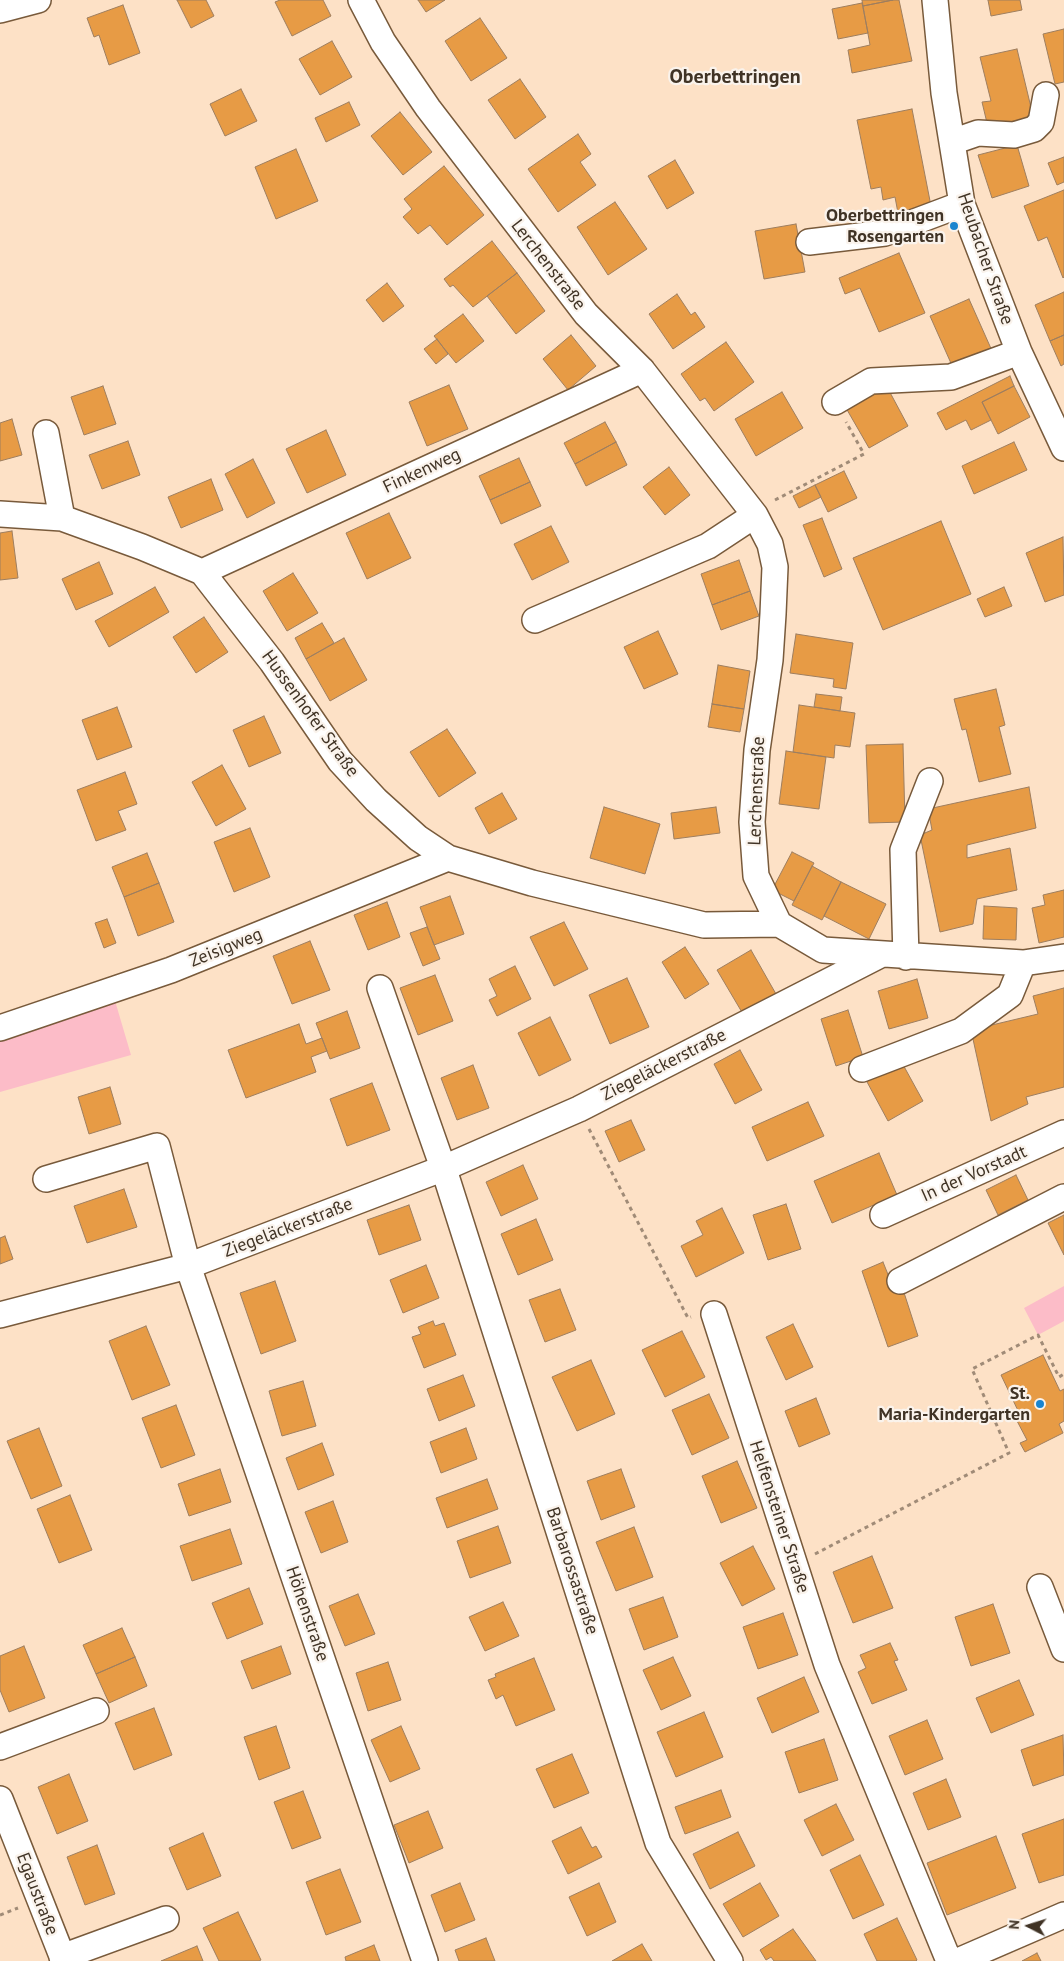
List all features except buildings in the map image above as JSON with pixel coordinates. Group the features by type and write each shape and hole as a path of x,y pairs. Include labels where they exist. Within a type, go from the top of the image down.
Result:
{"street":[{"path":"0,10 38,0"},
{"name":"Lerchenstraße","path":"361,0 384,42 428,108 586,314 642,370 753,513 770,544 775,567 770,660 757,750 752,822 756,876 779,924"},
{"name":"Heubacher Straße","path":"935,0 944,93 962,204 990,281 1019,352 1064,448"},
{"path":"952,142 978,133 1014,135 1034,129 1041,122 1046,96"},
{"path":"810,242 885,233 962,204"},
{"path":"835,402 871,381 952,377 1019,352"},
{"name":"Finkenweg","path":"202,572 642,370"},
{"path":"46,433 62,518"},
{"path":"535,620 708,546 753,513"},
{"name":"Hussenhofer Straße","path":"0,514 62,518 142,547 202,572 272,662 340,761 376,800 411,832 448,858 532,883 704,925 779,924"},
{"path":"906,957 903,850 930,781"},
{"name":"Zeisigweg","path":"0,1028 171,970 448,858"},
{"path":"779,924 824,950 906,957 1023,963 1064,956"},
{"name":"Ziegeläckerstraße","path":"0,1315 188,1266 444,1168 579,1109 880,955"},
{"path":"862,1069 961,1031 1010,995 1023,963"},
{"path":"380,988 444,1168"},
{"name":"In der Vorstadt","path":"883,1215 1064,1133"},
{"path":"46,1180 156,1146 188,1266"},
{"name":"Barbarossastraße","path":"444,1168 658,1843 730,1961"},
{"path":"900,1281 1059,1200"},
{"name":"Höhenstraße","path":"188,1266 425,1961"},
{"name":"Helfensteiner Straße","path":"714,1314 827,1665 949,1961"},
{"path":"1040,1587 1064,1649"},
{"path":"0,1747 96,1711"},
{"name":"Egaustraße","path":"0,1799 63,1959"},
{"path":"958,1961 1064,1915"},
{"path":"63,1959 166,1919"}],"path":[{"path":"753,513 864,454 835,402"},
{"path":"579,1109 688,1318 714,1314"},
{"path":"794,1564 1009,1453 972,1370 1038,1335 1059,1377 1064,1374"}],"shaded area":[{"path":"113,994 131,1055 0,1092 0,1030"},
{"path":"1064,1286 1064,1321 1038,1335 1024,1308"}],"place":[{"name":"Oberbettringen Rosengarten","path":"954,226"},
{"name":"St. Maria-Kindergarten","path":"1040,1404"}],"district":[{"name":"Oberbettringen","path":"735,77"}]}
